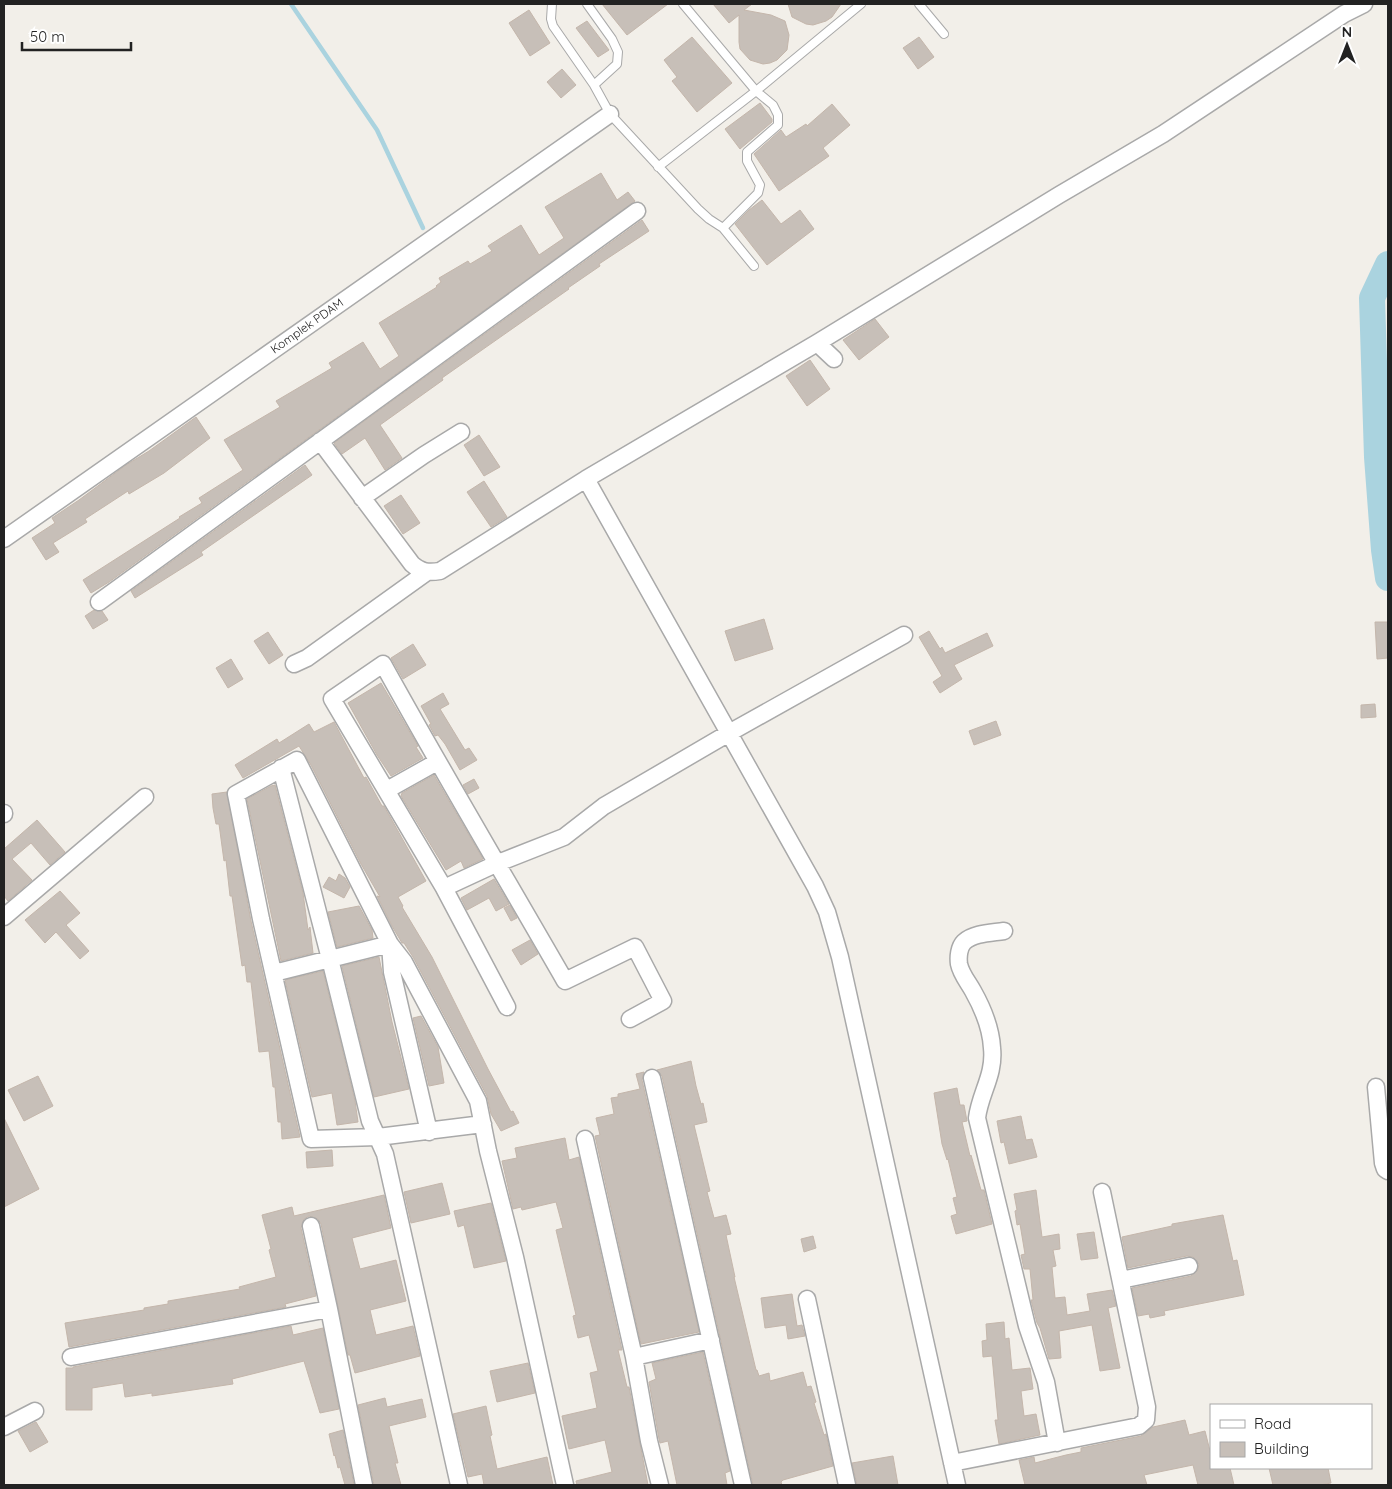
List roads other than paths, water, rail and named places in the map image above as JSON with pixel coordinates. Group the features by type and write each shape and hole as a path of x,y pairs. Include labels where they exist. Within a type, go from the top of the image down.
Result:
{"street":[{"path":"320,441 412,564 420,570 427,572 440,571 586,479 817,343 1163,134 1344,14 1364,4"},
{"name":"Komplek PDAM","path":"4,539 610,114"},
{"path":"99,602 637,212"},
{"path":"817,343 834,359"},
{"path":"362,498 461,432"},
{"path":"586,479 816,886 829,918 956,1485"},
{"path":"294,664 308,658 427,572"},
{"path":"444,888 498,863 564,837 604,806 729,733 904,635"},
{"path":"507,1007 444,888 332,699 383,664 437,762 498,863 565,981 635,947 663,1001 630,1019"},
{"path":"483,1124 378,1137 311,1139 261,919 236,794 297,760 390,944 404,962 478,1101 483,1124 488,1151 515,1257 565,1485"},
{"path":"387,790 437,762"},
{"path":"281,768 370,1121 385,1154 460,1485"},
{"path":"4,917 145,797"},
{"path":"1004,930 970,938 962,944 958,955 959,964 988,1026 992,1047 992,1072 979,1106 977,1118 1027,1326 1046,1382 1057,1442"},
{"path":"274,973 390,944"},
{"path":"390,944 392,972 429,1132"},
{"path":"652,1078 743,1485"},
{"path":"1376,1087 1383,1163 1385,1170 1388,1171"},
{"path":"585,1139 634,1357 660,1485"},
{"path":"952,1464 1139,1426 1146,1420 1147,1407 1102,1192"},
{"path":"311,1226 364,1485"},
{"path":"1121,1280 1189,1266"},
{"path":"807,1300 848,1485"},
{"path":"71,1357 329,1309"},
{"path":"634,1357 711,1340"},
{"path":"4,1428 35,1411"}],"lane":[{"path":"552,4 551,19 553,26 594,85 610,114 698,209 723,228 754,266"},
{"path":"587,4 612,39 618,52 617,64 594,85"},
{"path":"683,4 756,91 773,105 778,115 778,125 747,152 746,161 760,184 758,193 723,228"},
{"path":"658,167 756,91 861,4"},
{"path":"919,4 944,34"}],"waterway":[{"path":"291,4 377,130 423,228"},
{"path":"1388,264 1372,298 1377,457 1388,578"}]}
